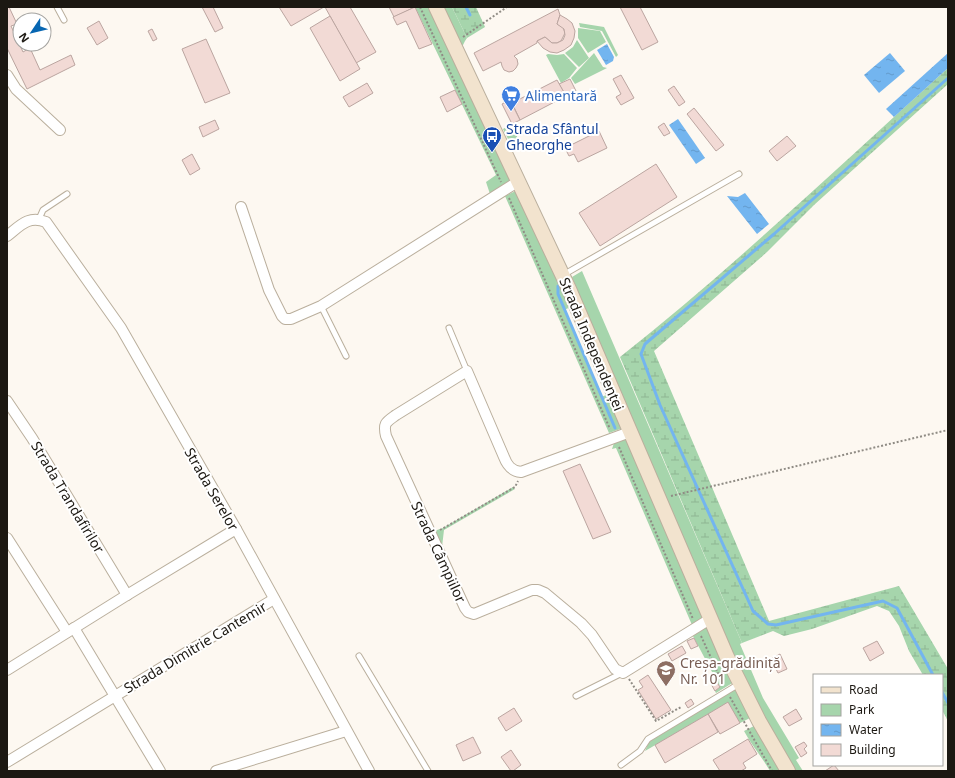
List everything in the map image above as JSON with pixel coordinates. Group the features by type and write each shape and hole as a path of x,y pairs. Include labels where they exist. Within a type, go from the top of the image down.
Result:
{"main road":[{"name":"Strada Independenței","path":"436,7 563,276 710,619 740,684 759,721 788,771"}],"street":[{"path":"7,75 16,89 60,130"},
{"path":"241,208 269,290 285,320 291,319 321,306 519,181"},
{"path":"7,236 25,221 39,219"},
{"name":"Strada Serelor","path":"39,219 46,222 50,226 121,328 236,529 369,771"},
{"path":"467,371 507,464 516,472 521,472 630,432"},
{"name":"Strada Câmpiilor","path":"467,371 396,415 386,422 384,427 386,436 464,608 468,612 474,614 532,590 538,590 545,593 581,623 592,635 615,670 623,673"},
{"name":"Strada Trandafirilor","path":"7,401 32,438 127,595"},
{"path":"7,670 236,529"},
{"name":"Strada Dimitrie Cantemir","path":"7,538 116,695 160,771"},
{"name":"Strada Dimitrie Cantemir","path":"7,762 274,599"},
{"path":"623,673 710,619"},
{"path":"216,771 346,731"}],"lane":[{"path":"57,7 64,20"},
{"path":"563,276 739,174"},
{"path":"39,219 44,210 67,194"},
{"path":"321,306 346,356"},
{"path":"449,328 467,371"},
{"path":"359,656 428,771"},
{"path":"576,696 623,673"},
{"path":"621,765 640,751 648,739 740,684"}],"path":[{"path":"420,7 505,190 726,691 772,771"},
{"path":"454,44 507,7"},
{"path":"658,499 948,430"},
{"path":"431,534 515,487 521,472"},
{"path":"623,673 632,683 656,721 680,707"}],"green space":[{"path":"415,7 430,7 512,180 490,194 486,182 496,175"},
{"path":"442,7 452,7 467,38 463,45 461,46"},
{"path":"452,7 476,7 485,27 467,38"},
{"path":"579,23 604,27 618,55 616,57 602,31 580,27"},
{"path":"578,28 600,31 606,42 588,53 578,38"},
{"path":"577,40 589,58 579,67 565,53 573,47"},
{"path":"594,53 603,67 607,68 575,84 571,78"},
{"path":"564,54 577,68 569,78 561,83 546,55"},
{"path":"948,68 948,84 814,205 767,252 654,351 769,621 899,586 948,669 948,721 943,712 943,674 922,674 909,651 899,626 889,611 877,606 812,629 784,636 773,631 742,643 620,357 704,288"},
{"path":"512,124 520,144 511,145 503,129"},
{"path":"518,190 573,306 564,310 601,397 609,394 623,428 609,433 505,196"},
{"path":"582,271 742,643 740,644 763,698 799,758 796,760 803,771 791,771 728,648 572,277"},
{"path":"628,438 703,617 692,625 616,448 612,449 614,443"},
{"path":"513,487 515,489 444,530 442,547 434,531 443,528"},
{"path":"707,626 734,682 716,693 715,691 720,687 693,636"},
{"path":"737,688 752,717 740,723 728,703 645,751 649,742"},
{"path":"756,725 781,771 770,771 744,731"}],"water":[{"path":"607,44 614,57 613,61 606,65 597,50"},
{"path":"890,53 905,71 879,93 864,75"},
{"path":"948,53 948,68 894,117 886,109"},
{"path":"678,119 705,158 696,164 669,125"},
{"path":"745,193 769,224 757,234 727,196 738,197"}],"building":[{"path":"7,7 9,7 12,13 12,52 32,52 40,70 71,55 75,65 27,89 7,48"},
{"path":"202,7 213,7 223,28 215,32"},
{"path":"279,7 324,7 291,26"},
{"path":"325,7 350,7 376,52 356,63"},
{"path":"389,7 415,7 394,17"},
{"path":"415,7 432,44 419,49 406,21 397,25 393,17"},
{"path":"620,7 640,7 658,42 642,50"},
{"path":"558,9 560,15 557,24 563,27 565,33 561,41 552,43 545,37 537,41 537,43 514,56 517,59 518,64 513,71 509,72 504,70 501,62 483,71 474,53"},
{"path":"560,15 572,23 575,31 574,38 571,45 564,50 557,53 550,52 543,48 537,41 545,37 552,43 557,43 563,40 565,35 564,29 557,24"},
{"path":"330,16 360,69 340,81 310,28"},
{"path":"99,21 108,38 97,45 87,28"},
{"path":"152,29 157,39 153,41 148,31"},
{"path":"206,39 230,93 205,103 182,49"},
{"path":"621,75 634,98 621,105 616,97 621,94 613,79"},
{"path":"570,79 576,91 566,96 559,84"},
{"path":"557,80 566,96 520,120 512,103"},
{"path":"367,83 373,93 349,107 343,97"},
{"path":"674,86 685,102 679,106 668,90"},
{"path":"455,90 462,104 447,112 440,97"},
{"path":"510,100 520,120 512,124 502,104"},
{"path":"694,108 724,145 716,151 687,114"},
{"path":"215,120 219,129 203,137 199,127"},
{"path":"664,123 670,133 664,136 658,127"},
{"path":"599,131 607,148 578,162 574,154 569,156 565,148"},
{"path":"787,136 796,146 777,161 769,151"},
{"path":"192,154 200,169 190,175 182,160"},
{"path":"656,164 677,197 600,246 579,213"},
{"path":"580,464 611,532 593,539 563,471"},
{"path":"694,638 698,646 691,649 687,641"},
{"path":"877,641 884,653 870,661 863,648"},
{"path":"682,646 686,653 672,661 668,654"},
{"path":"780,654 787,669 778,673 771,659"},
{"path":"648,675 671,710 656,719 638,690 643,687 639,681"},
{"path":"716,681 720,687 715,691 711,684"},
{"path":"691,699 694,704 688,708 685,703"},
{"path":"728,702 740,723 720,734 708,714"},
{"path":"514,708 522,721 506,731 498,718"},
{"path":"796,709 802,719 789,726 783,717"},
{"path":"708,714 718,732 665,763 655,745"},
{"path":"473,737 481,753 463,761 456,745"},
{"path":"748,739 757,754 743,763 746,768 741,771 720,771 713,760"},
{"path":"804,742 807,746 804,749 807,753 801,757 795,747"},
{"path":"511,750 521,765 513,771 511,771 501,757"},
{"path":"835,766 839,771 825,771"}],"waterway":[{"path":"466,7 470,15"},
{"path":"932,674 897,608 883,601 776,625 768,624 753,611 660,405 641,354 645,344 774,234 948,78"},
{"path":"558,286 558,294 615,428"},
{"path":"943,694 948,703"}],"place":[{"name":"Alimentară","path":"511,112"},
{"name":"Strada Sfântul Gheorghe","path":"492,153"},
{"name":"Creșa-grădiniță Nr. 101","path":"666,687"}]}
